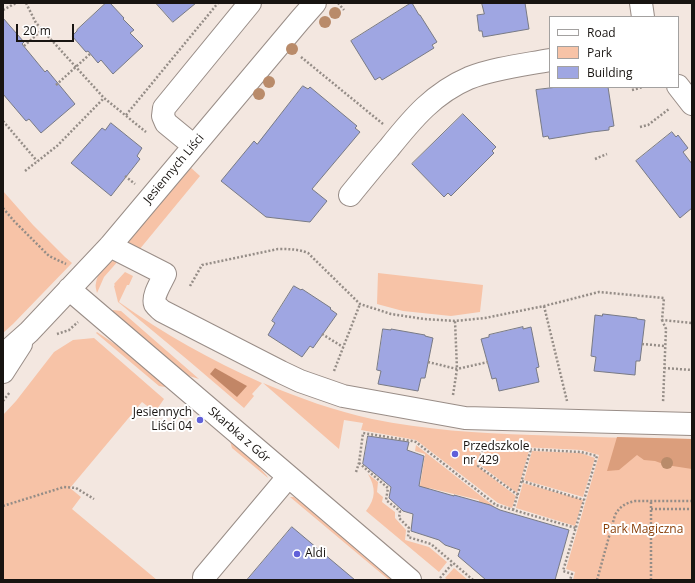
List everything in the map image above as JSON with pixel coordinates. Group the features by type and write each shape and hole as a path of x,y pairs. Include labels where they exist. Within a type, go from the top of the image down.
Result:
{"street":[{"path":"194,146 166,123 163,116 164,108 250,3"},
{"name":"Jesiennych Liści","path":"3,355 29,332 110,246 294,26 315,3"},
{"path":"641,3 643,16"},
{"path":"350,195 414,119 442,93 470,78 499,69 549,60"},
{"path":"679,87 692,104"},
{"path":"110,246 166,274 154,299 155,303 162,311 281,372 343,396 465,418 692,424"},
{"name":"Skarbka z Gór","path":"69,289 410,580"},
{"name":"Jesiennych Liści","path":"8,380 29,332"},
{"path":"204,577 288,477"}],"path":[{"path":"3,10 16,3"},
{"path":"26,3 36,23 42,30 104,98 126,115 218,3"},
{"path":"338,3 344,10"},
{"path":"24,46 42,30"},
{"path":"56,85 90,54"},
{"path":"301,57 389,129"},
{"path":"632,90 639,88"},
{"path":"25,171 57,146 104,98"},
{"path":"640,127 648,125 670,108"},
{"path":"3,121 38,162"},
{"path":"595,159 607,154"},
{"path":"125,176 134,184 139,178"},
{"path":"3,208 49,256 68,265"},
{"path":"190,286 202,265 278,249 288,249 300,250 308,254 360,304 391,314 407,317 455,322 485,318 544,306 599,292 664,298 662,320 666,329 662,423"},
{"path":"326,390 360,304"},
{"path":"544,306 572,421"},
{"path":"54,336 58,333 69,330 91,308"},
{"path":"662,320 692,323"},
{"path":"450,416 457,369 455,322"},
{"path":"322,334 343,347"},
{"path":"642,344 665,346"},
{"path":"428,362 457,369 488,362"},
{"path":"664,368 692,370"},
{"path":"3,401 8,380"},
{"path":"356,472 359,463 363,433 416,442 496,505 576,528"},
{"path":"518,495 478,466 483,447 581,452 597,456 563,571 572,574 570,580"},
{"path":"514,510 531,449"},
{"path":"359,463 388,488 386,500 400,511 399,518 408,528 408,538 431,544 473,580"},
{"path":"522,481 584,500"},
{"path":"3,506 64,487 76,488 94,499"},
{"path":"597,580 615,515 622,506 628,502 635,501 692,501"},
{"path":"651,501 651,580"},
{"path":"651,509 692,509"},
{"path":"440,578 453,563"}],"green space":[{"path":"189,166 200,176 139,250 129,245 128,243 130,238"},
{"path":"3,191 33,225 72,263 3,333"},
{"path":"119,260 104,277 97,293 96,285 100,272 109,263"},
{"path":"125,272 133,276 119,302 188,346 262,383 252,394 254,396 244,408 118,302 114,284"},
{"path":"378,273 483,285 480,312 451,316 403,311 377,304"},
{"path":"112,311 121,311 199,379 179,371"},
{"path":"97,332 143,363 171,388 159,386 96,333"},
{"path":"94,338 164,399 155,412 142,402 70,488 81,497 72,509 157,580 3,580 3,415 16,401 54,352 73,340"},
{"name":"Park Magiczna","path":"263,383 304,399 344,412 372,419 412,426 512,434 692,439 692,580 573,580 575,572 566,569 599,455 581,450 482,445 477,466 516,496 512,508 498,503 416,440 361,430 363,423 344,420 339,449"},
{"path":"229,438 261,465 259,467 268,478 232,448"},
{"path":"416,445 495,507 479,502 479,500 429,488 426,500 418,498 425,454 415,451"},
{"path":"485,448 529,451 517,493 480,465"},
{"path":"532,451 581,453 595,458 583,497 524,480"},
{"path":"368,474 378,482 377,492 383,497 382,502 395,512 395,518 406,530 405,540 429,547 447,562 439,572 366,511 372,502 374,493 374,488"},
{"path":"523,483 583,500 575,526 516,508"},
{"path":"290,497 294,497 298,500 300,497 398,580 389,580"},
{"path":"454,568 468,580 448,580 445,578"}],"shaded area":[{"path":"215,368 247,386 237,397 210,374"},
{"path":"617,437 692,439 692,469 644,460 637,455 619,470 607,471"}],"building":[{"path":"106,3 110,3 124,18 123,19 134,30 130,33 143,46 113,74 101,60 98,63 88,51 86,52 72,36"},
{"path":"156,3 196,3 173,22"},
{"path":"411,3 437,42 432,45 434,48 382,80 380,77 375,80 351,41"},
{"path":"482,3 525,3 529,29 483,37 482,31 479,31 477,15 484,14"},
{"path":"3,18 24,42 22,44 45,72 47,70 75,104 41,133 29,119 26,121 3,94"},
{"path":"303,86 308,89 310,87 357,126 355,128 360,132 312,189 327,201 310,222 266,217 221,181 254,141 257,144"},
{"path":"551,88 608,88 614,126 609,127 609,130 549,139 548,136 543,137 536,90"},
{"path":"463,114 496,147 492,151 494,153 451,196 448,193 444,197 412,164"},
{"path":"111,123 142,148 137,156 140,159 111,196 71,163 102,128 105,130"},
{"path":"672,132 676,137 678,135 688,148 683,152 692,164 692,208 680,218 636,161"},
{"path":"294,286 301,290 302,289 331,308 330,309 337,314 313,348 310,346 302,357 268,335 275,323 272,321"},
{"path":"603,314 645,320 640,361 636,361 635,375 594,371 596,357 591,356 595,315 602,316"},
{"path":"523,327 523,329 531,327 539,367 536,368 539,382 499,391 496,378 492,379 481,339 489,337 489,335"},
{"path":"383,329 425,335 433,338 425,378 421,378 418,391 378,384 381,371 377,370"},
{"path":"368,436 409,442 407,450 424,456 419,486 490,505 500,510 569,530 555,580 486,580 458,556 460,550 445,545 439,540 411,531 413,514 403,511 389,498 391,487 363,464"},
{"name":"Aldi","path":"292,527 355,580 247,580"}],"place":[{"name":"Jesiennych Liści 04","path":"200,420"},
{"name":"Przedszkole nr 429","path":"455,454"},
{"name":"Aldi","path":"297,554"}]}
